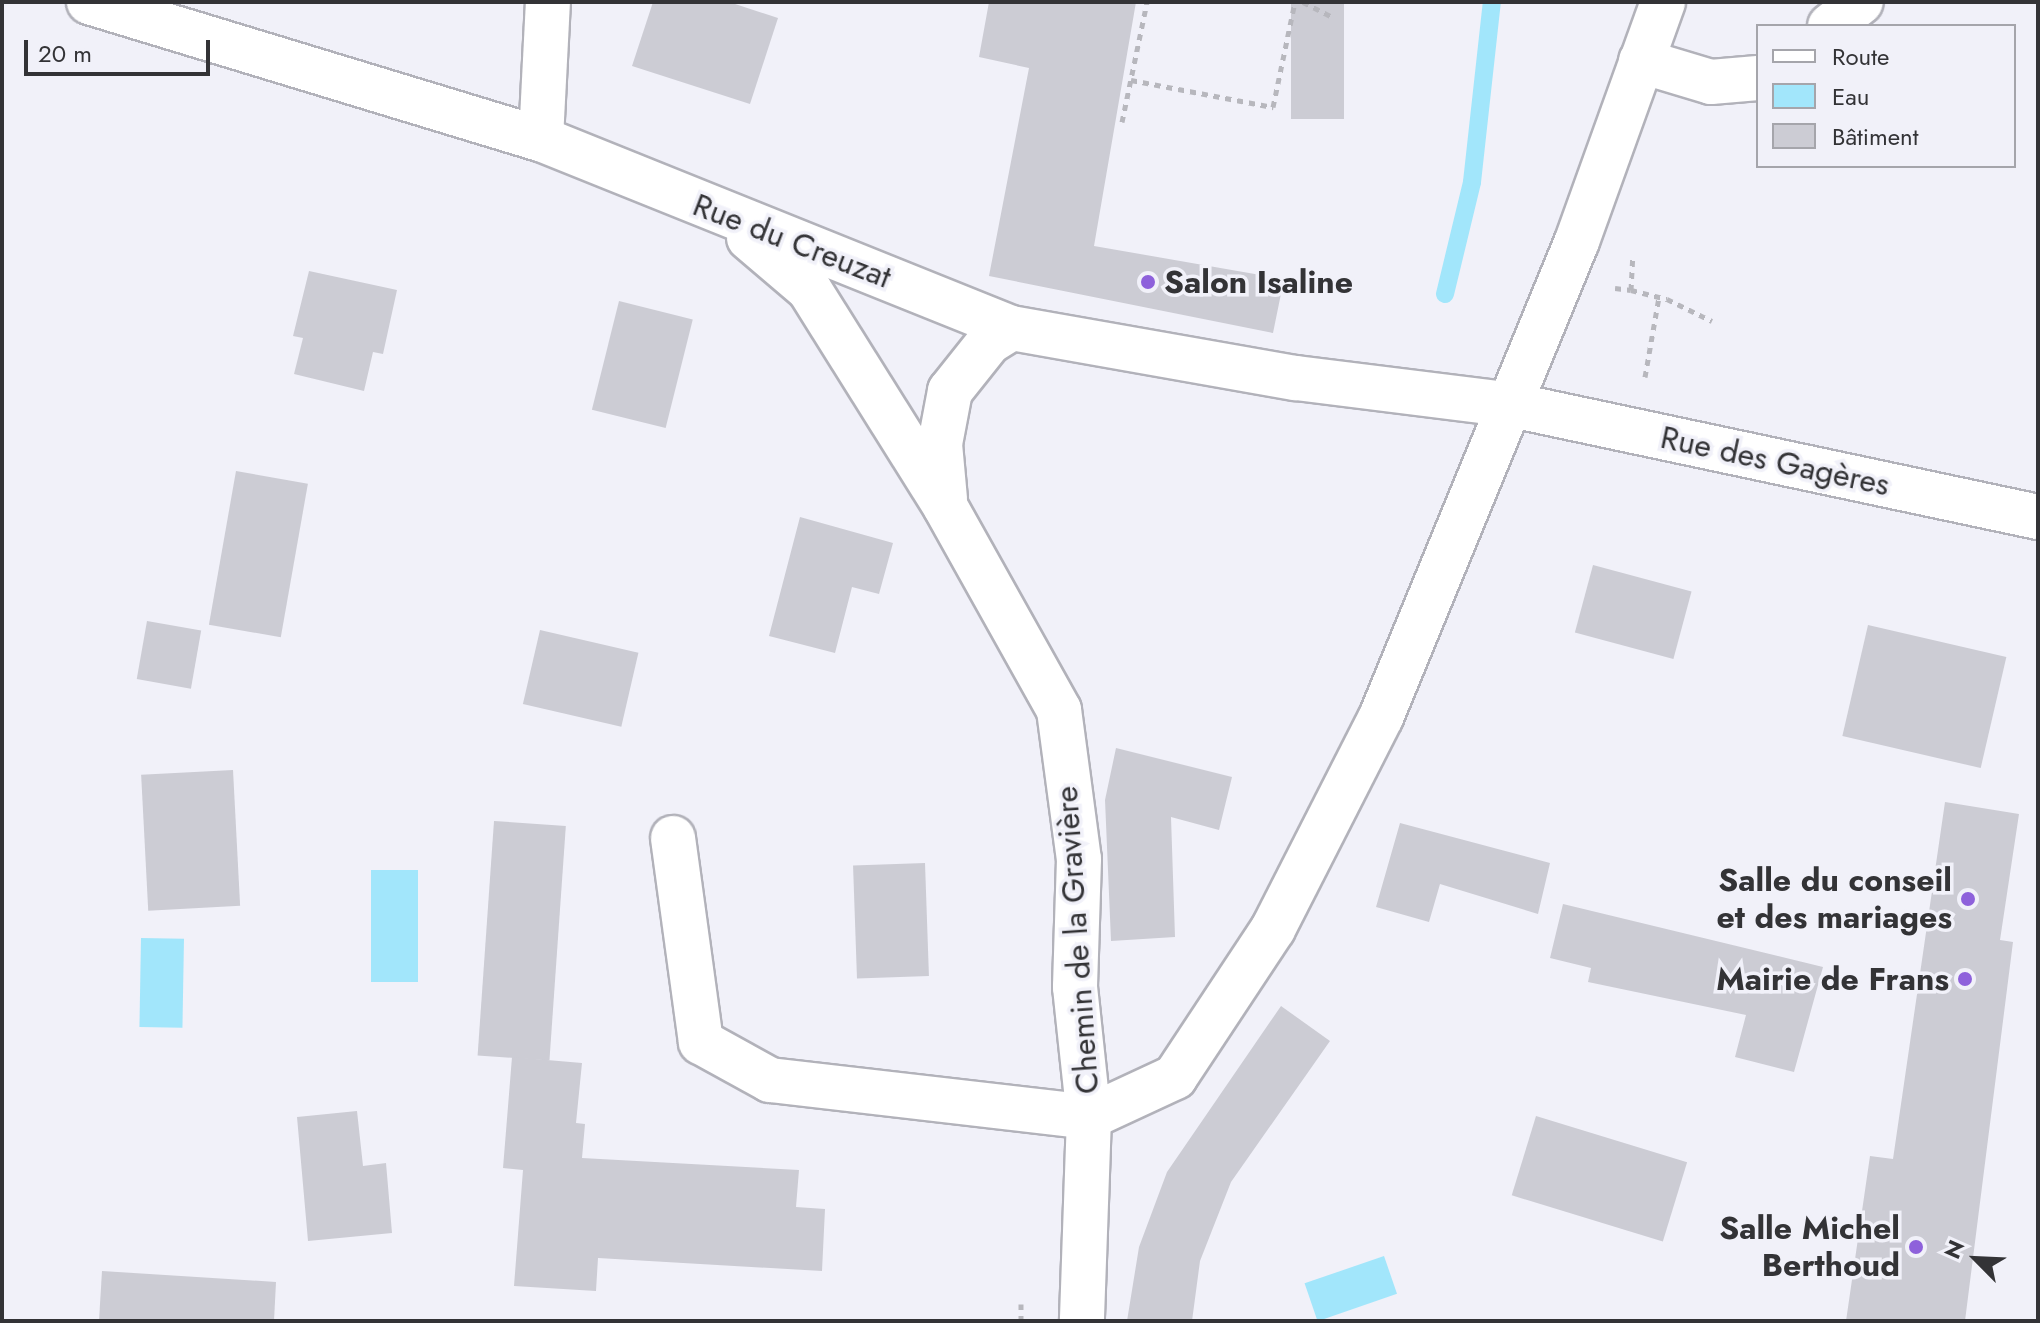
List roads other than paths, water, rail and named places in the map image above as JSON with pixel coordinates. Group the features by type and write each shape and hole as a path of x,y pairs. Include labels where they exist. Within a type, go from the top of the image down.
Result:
{"street":[{"name":"Rue du Creuzat","path":"89,2 541,139 723,216 1011,328 1296,378 1512,405"},
{"path":"541,139 548,2"},
{"path":"673,838 701,1042 770,1080 1089,1117 1175,1077 1273,929 1381,717 1512,405 1663,2"},
{"path":"1833,24 1861,2"},
{"path":"1641,61 1711,82 1756,78"},
{"name":"Chemin de la Gravière","path":"723,216 809,289 945,506 1059,710 1079,859 1075,987 1089,1117 1082,1321"},
{"name":"Chemin de la Gravière","path":"945,506 940,444 950,391 989,342 1011,328"},
{"name":"Rue des Gagères","path":"1512,405 2038,517"}],"water":[{"path":"371,870 418,870 418,982 371,982"},
{"path":"141,938 184,939 182,1028 139,1027"},
{"path":"1384,1256 1397,1294 1318,1321 1305,1283"}],"waterway":[{"path":"1445,294 1472,182 1492,2"}],"place":[{"name":"Salon Isaline","path":"1148,282"},
{"name":"Salle du conseil et des mariages","path":"1968,899"},
{"name":"Mairie de Frans","path":"1965,979"},
{"name":"Salle Michel Berthoud","path":"1916,1247"}]}
